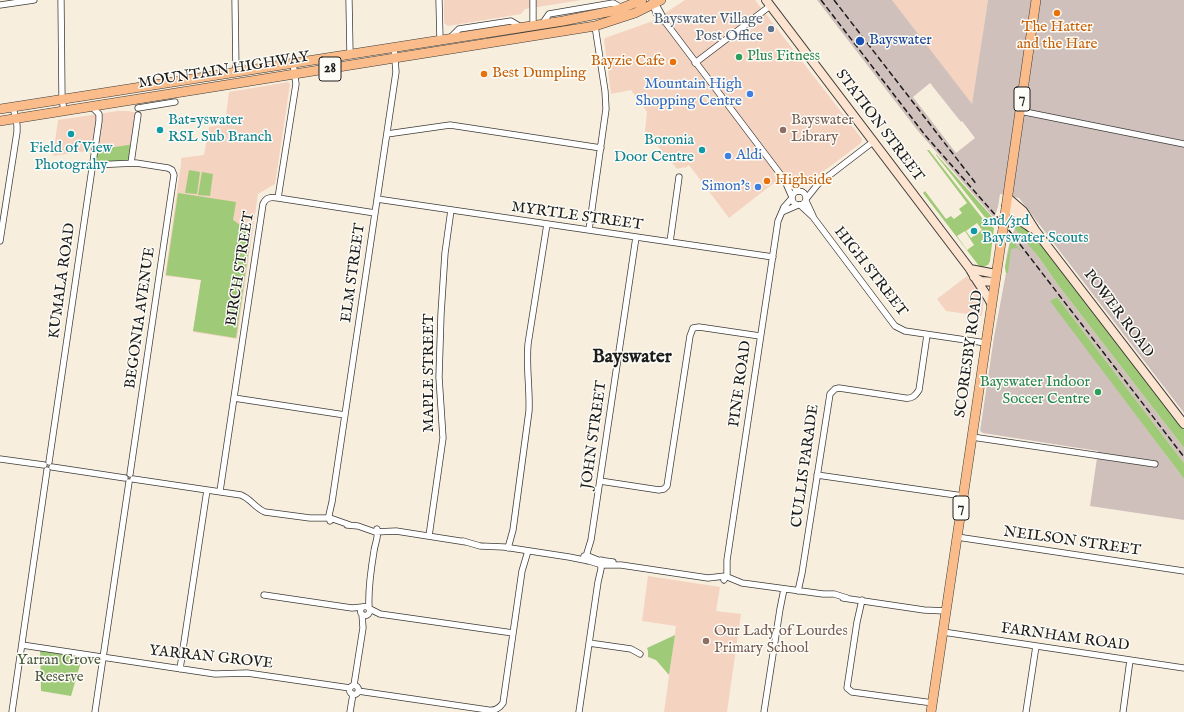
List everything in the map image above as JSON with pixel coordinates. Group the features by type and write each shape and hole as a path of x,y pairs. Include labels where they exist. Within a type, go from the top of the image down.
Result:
{"main road":[{"name":"MOUNTAIN HIGHWAY","path":"0,109 594,16 622,8 642,0"},
{"name":"SCORESBY ROAD","path":"932,708 1036,0"},
{"name":"MOUNTAIN HIGHWAY","path":"0,120 91,106 138,109 295,74 595,26 623,18 655,2"},
{"name":"STATION STREET","path":"768,3 970,269 974,277 984,288 991,303"},
{"name":"POWER ROAD","path":"1008,198 1023,211 1035,230 1184,424"},
{"name":"POWER ROAD","path":"1005,211 1022,216 1029,222"},
{"path":"1011,223 1020,221 1035,230"},
{"path":"970,269 995,278"},
{"path":"974,277 981,281 995,278"}],"street":[{"path":"0,5 34,0"},
{"path":"61,0 62,99 64,110"},
{"path":"235,0 236,72"},
{"path":"349,0 350,54"},
{"path":"439,0 440,40"},
{"path":"532,0 538,25"},
{"path":"655,2 666,23 784,179 800,192 805,194 806,200"},
{"path":"696,63 768,3"},
{"path":"589,230 606,109 595,26"},
{"name":"ELM STREET","path":"330,519 396,72 394,47"},
{"path":"294,63 296,84 278,198 375,213"},
{"path":"93,165 131,163 138,109 135,88"},
{"name":"MOUNTAIN HIGHWAY","path":"138,109 175,102"},
{"name":"KUMALA ROAD","path":"12,712 99,121 98,114 91,106"},
{"path":"0,241 2,209 17,132 16,118 13,107"},
{"path":"1020,111 1184,144"},
{"path":"387,134 450,125 601,148"},
{"path":"792,198 796,192 800,192 818,184 874,141"},
{"name":"BEGONIA AVENUE","path":"94,712 174,177 173,172 168,168 131,163"},
{"path":"670,242 679,177"},
{"path":"784,179 794,203 799,205"},
{"path":"782,212 804,203 818,184"},
{"name":"BIRCH STREET","path":"220,492 263,204 266,199 278,198"},
{"name":"PINE ROAD","path":"725,578 778,221 788,202 792,198"},
{"name":"MYRTLE STREET","path":"378,199 772,257"},
{"name":"HIGH STREET","path":"806,200 813,217"},
{"name":"HIGH STREET","path":"799,205 813,217 895,326 905,331 986,344"},
{"name":"MAPLE STREET","path":"429,536 443,438 439,376 445,253 451,210"},
{"path":"508,548 513,530 529,411 530,396 527,358 528,344 547,224"},
{"name":"JOHN STREET","path":"588,558 636,237"},
{"path":"600,481 659,490 664,489 667,486 690,336 694,328 699,327 760,336"},
{"name":"CULLIS PARADE","path":"802,591 802,573 830,394 835,389 839,388 905,398 916,395 919,390 927,335"},
{"path":"234,398 345,415"},
{"path":"972,437 1155,464"},
{"path":"0,459 244,496 249,499 258,509 265,512 310,518 319,521 330,519 339,524 368,526 377,531 387,528 396,531 463,541 491,543 508,548 569,557 588,558 600,564 621,564 715,580 725,578 734,583 802,591 824,597 846,598 946,613"},
{"path":"817,475 963,496"},
{"path":"180,669 207,490"},
{"path":"377,531 363,628 350,692 487,711 496,710 502,703 525,550"},
{"name":"NEILSON STREET","path":"957,537 1184,571"},
{"path":"579,712 600,564"},
{"path":"764,712 783,589"},
{"path":"264,595 352,608 380,614 513,633"},
{"path":"860,600 847,688 852,692 932,708"},
{"name":"FARNHAM ROAD","path":"943,632 1184,668"},
{"path":"589,643 631,650 640,654"},
{"name":"YARRAN GROVE","path":"22,645 215,674 250,673 352,687"},
{"path":"1026,712 1036,646"},
{"path":"1123,712 1130,660"},
{"path":"350,712 356,692"}],"shaded area":[{"path":"444,0 582,0 525,9 521,14 448,26 444,23"},
{"path":"685,0 755,0 862,139 861,143 804,186 799,186 788,172 729,218 689,165 685,168 677,169 645,131 647,112 631,90 611,94 604,40 605,38 653,21"},
{"path":"817,0 892,0 972,104 988,0 1184,0 1184,413 1019,198 1000,194 998,207 994,218 918,131","holes":["930,83 961,122 962,121 975,138 956,153 913,97"]},
{"path":"892,0 988,0 972,105"},
{"path":"288,82 290,84 275,184 258,194 237,339 193,332 201,280 165,276 181,158 204,155 209,127 225,124 229,92"},
{"path":"118,111 138,113 134,144 53,156 58,120"},
{"path":"1015,228 1184,448 1184,463 1057,297 1051,301 1184,479 1184,520 1090,506 1098,451 983,433 980,431 994,337 1006,273 1005,267 1007,254 1010,240"},
{"path":"967,276 984,299 982,316 946,311 937,299"},
{"name":"Our Lady of Lourdes Primary School","path":"648,576 720,587 716,611 741,614 727,712 664,712 676,626 642,621"}],"green space":[{"path":"134,144 131,163 93,165 95,150"},
{"path":"927,150 929,150 986,223 994,228 990,261 988,265 982,267 979,266 923,193 925,191 946,219 951,216 954,219 962,213 959,209 967,203","holes":["977,223 982,230 971,238 966,231","965,231 974,245 967,250 957,236"]},
{"path":"936,155 994,219 989,221 987,220"},
{"path":"189,170 200,172 197,194 185,193"},
{"path":"202,172 213,174 210,196 198,195"},
{"path":"178,193 236,202 233,220 240,225 252,227 236,338 193,331 201,280 166,275"},
{"path":"1015,223 1030,230 1184,430 1184,448 1058,285 1040,259 1012,225"},
{"path":"1011,239 1023,253 1017,248 1011,249 1008,273 1006,273 1005,267"},
{"path":"1057,297 1184,463 1184,479 1050,301"},
{"path":"675,635 669,675 656,660 648,657 647,648"},
{"name":"Yarran Grove Reserve","path":"40,648 83,655 71,696 41,691"}],"railway":[{"path":"821,0 925,135 1012,234 1184,457"},
{"path":"834,0 977,185"}],"place":[{"name":"The Hatter and the Hare","path":"1057,13"},
{"name":"Bayswater Village Post Office","path":"771,29"},
{"name":"Bayswater","path":"860,41"},
{"name":"Plus Fitness","path":"739,57"},
{"name":"Bayzie Cafe","path":"673,62"},
{"name":"Best Dumpling","path":"484,74"},
{"name":"Mountain High Shopping Centre","path":"750,94"},
{"name":"Bat=yswater RSL Sub Branch","path":"160,130"},
{"name":"Bayswater Library","path":"783,130"},
{"name":"Field of View Photograhy","path":"71,134"},
{"name":"Boronia Door Centre","path":"702,150"},
{"name":"Aldi","path":"728,156"},
{"name":"Highside","path":"767,181"},
{"name":"Simon's","path":"758,187"},
{"name":"2nd/3rd Bayswater Scouts","path":"974,231"},
{"name":"Bayswater Indoor Soccer Centre","path":"1098,392"},
{"name":"Our Lady of Lourdes Primary School","path":"706,641"}],"district":[{"name":"Bayswater","path":"632,358"}]}
